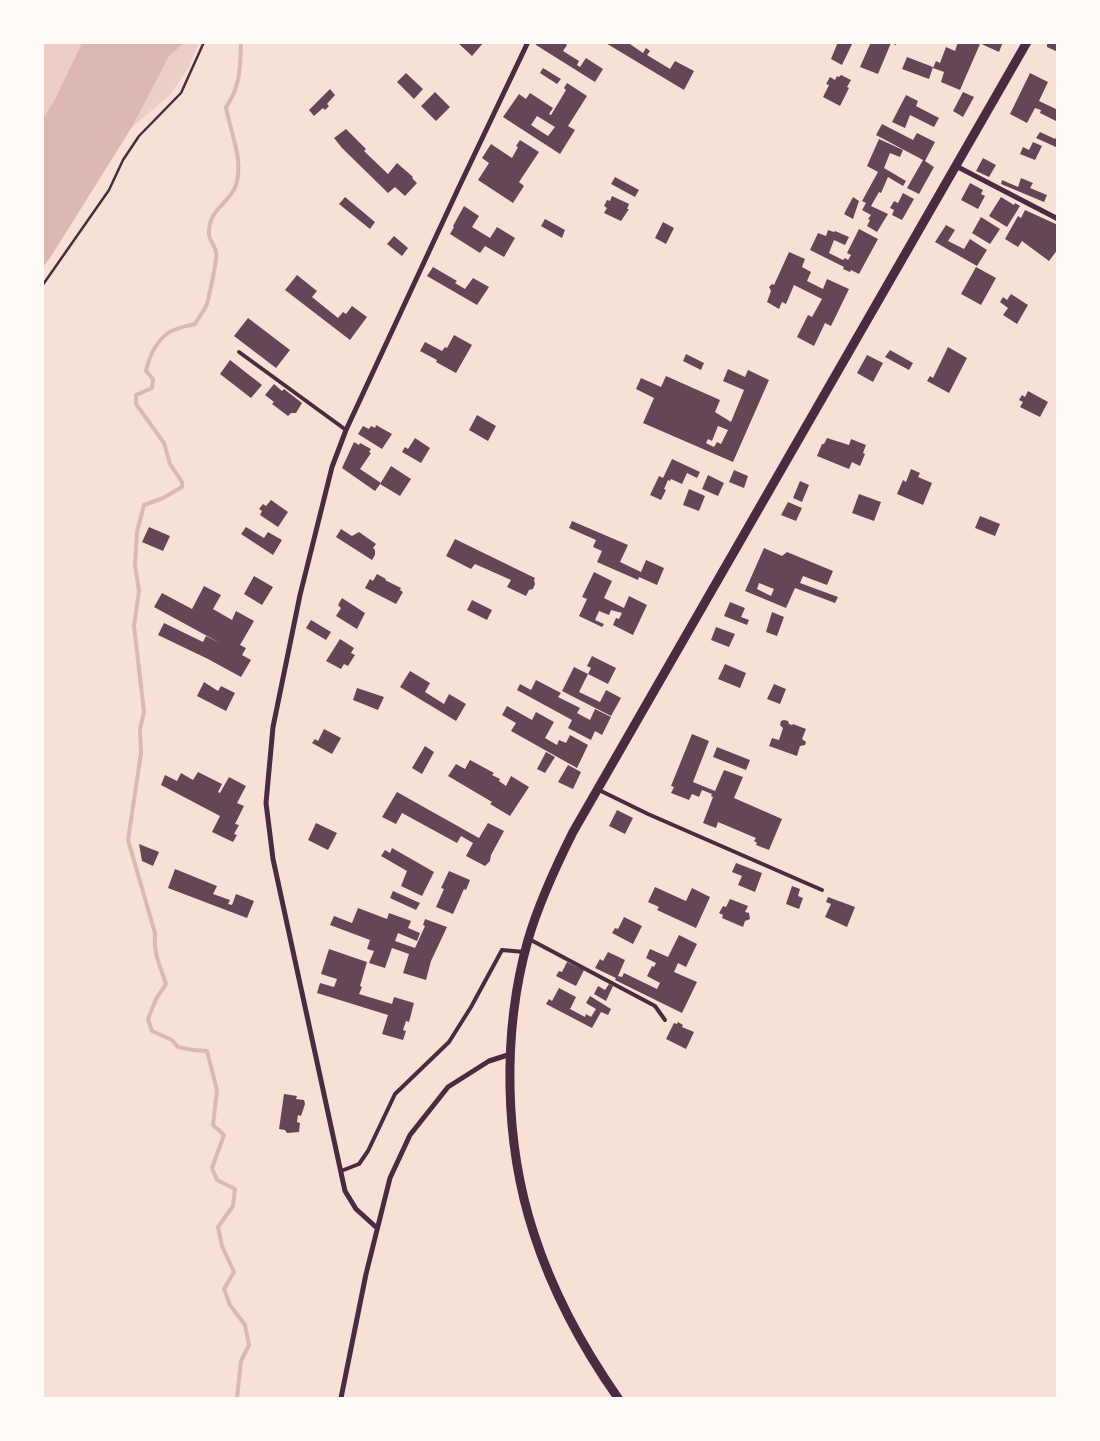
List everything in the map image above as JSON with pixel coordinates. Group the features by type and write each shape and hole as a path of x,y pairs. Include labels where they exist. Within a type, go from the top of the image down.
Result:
{"street":[{"path":"377,1228 356,1209 345,1191 273,859 266,803 273,727 300,595 332,467 346,430 528,42"},
{"path":"618,1398 578,1334 547,1269 523,1194 511,1111 511,1054 514,1014 528,939 558,862 598,789 1027,42"},
{"path":"956,166 1058,219"},
{"path":"342,1398 377,1228 390,1178 410,1135 448,1087 489,1061 511,1054"}],"lane":[{"path":"239,352 346,430"},
{"path":"598,789 648,814 822,890"},
{"path":"528,939 655,1006 665,1020"},
{"path":"340,1171 359,1164 368,1151 395,1094 449,1042 502,950 525,952"}],"path":[{"path":"42,286 109,190 123,160 139,136 181,93 204,42"}],"shaded area":[{"path":"43,43 82,43 54,101 43,118"},
{"path":"82,43 184,43 169,56 132,127 43,267 43,118 54,101"},
{"path":"184,43 199,43 189,67 171,94 132,127 169,55"}],"building":[{"path":"457,42 484,42 472,56"},
{"path":"537,42 563,42 567,45 563,51 579,61 577,65 580,67 586,58 603,69 595,82 536,45"},
{"path":"604,42 627,42 643,53 646,48 650,51 647,55 670,69 675,61 694,71 684,90"},
{"path":"838,42 853,42 842,65 831,59"},
{"path":"871,42 897,42 896,45 891,43 878,74 860,67"},
{"path":"958,42 980,44 960,90 941,82 944,72 933,68 936,61 940,63 946,47 955,51"},
{"path":"977,42 1003,42 999,52"},
{"path":"1047,42 1058,42 1058,52 1047,47"},
{"path":"907,57 933,67 929,79 902,69"},
{"path":"543,68 561,79 557,84 540,73"},
{"path":"406,73 423,89 414,99 397,82"},
{"path":"1030,73 1048,82 1039,101 1058,110 1058,122 1040,113 1041,110 1035,108 1027,123 1010,114"},
{"path":"841,75 851,80 840,106 823,97 829,85 826,84 830,77 835,80 837,76"},
{"path":"567,83 587,96 568,126 575,130 560,154 503,117 519,94 526,99 530,93 553,108 549,114 551,115 566,90 564,88","holes":["537,116 555,127 548,136 531,125"]},
{"path":"330,89 335,95 327,104 329,106 325,110 323,108 314,116 309,110"},
{"path":"435,92 450,107 436,121 421,106"},
{"path":"963,92 974,97 963,117 953,111"},
{"path":"906,95 918,101 916,106 939,118 934,127 910,115 905,128 892,122"},
{"path":"882,124 913,140 917,133 935,142 925,161 934,167 919,194 907,188 923,160 876,135"},
{"path":"346,129 366,149 364,151 388,174 397,163 413,177 417,183 405,196 395,187 388,193 342,148 334,138"},
{"path":"1040,132 1055,139 1058,135 1058,148 1036,138"},
{"path":"879,139 903,150 900,157 890,153 884,168 906,181 903,186 888,177 881,193 879,192 871,206 888,214 877,232 867,226 871,215 862,210 866,203 862,201 878,172 867,166"},
{"path":"520,140 539,152 519,182 524,186 513,203 478,180 489,163 482,158 491,144 512,158"},
{"path":"1033,142 1042,146 1035,160 1020,154 1023,147 1029,150"},
{"path":"983,158 996,165 989,177 976,171"},
{"path":"615,177 639,190 635,197 611,184"},
{"path":"1021,178 1033,183 1030,188 1047,195 1044,202 1001,184 1002,180 1018,187"},
{"path":"970,183 983,190 981,194 985,196 978,209 961,200"},
{"path":"903,193 914,199 902,220 892,215 894,210 890,208 894,201 898,203"},
{"path":"612,196 629,204 627,209 629,209 621,221 604,213 607,208 604,206 607,200 610,201"},
{"path":"345,197 375,222 370,229 339,204"},
{"path":"853,197 859,201 853,219 844,214"},
{"path":"1001,197 1014,205 1015,203 1020,206 1007,227 989,216"},
{"path":"464,206 479,216 472,227 490,238 497,227 515,238 504,257 485,246 480,253 450,234"},
{"path":"1025,210 1058,225 1058,249 1049,261 1022,241 1018,247 1005,239 1018,216 1021,218"},
{"path":"981,217 1000,229 990,244 972,233"},
{"path":"545,219 565,230 562,238 541,226"},
{"path":"663,222 674,228 666,244 655,238"},
{"path":"946,225 955,230 948,241 964,249 970,239 987,250 977,266 935,242"},
{"path":"859,229 878,239 859,274 843,269 844,267 810,250 818,233 826,236 828,230 835,231 849,237 845,245 834,240 829,253 843,260 845,258 848,260 851,255 847,253"},
{"path":"394,236 408,248 402,256 387,244"},
{"path":"789,252 805,259 802,267 811,272 807,281 823,289 827,279 849,289 831,326 825,323 814,346 797,337 808,315 812,317 822,299 794,285 786,304 782,302 779,309 767,302 771,291 769,287 772,284 774,285"},
{"path":"433,267 457,281 455,283 465,289 473,278 489,287 477,305 427,276"},
{"path":"976,267 996,278 981,305 961,294"},
{"path":"297,275 317,291 312,297 338,318 343,312 346,314 352,306 367,317 350,340 285,290"},
{"path":"1011,294 1028,305 1017,324 1003,315 1008,308 1000,302 1003,297 1007,300"},
{"path":"248,318 290,350 276,368 234,336"},
{"path":"454,335 472,345 456,373 420,351 425,342 442,351 445,347 447,348"},
{"path":"948,347 967,358 949,393 927,381 930,376 933,378"},
{"path":"890,350 913,363 909,370 885,357"},
{"path":"686,354 704,363 701,370 683,361"},
{"path":"867,355 883,363 873,382 857,373"},
{"path":"230,360 262,385 251,398 220,374"},
{"path":"728,369 745,377 748,370 769,380 733,462 643,423 654,398 636,389 641,378 661,387 666,376 720,400 715,412 731,422 744,390 723,381","holes":["718,426 728,430 721,444 717,442 714,447 706,443 708,439 712,441"]},
{"path":"274,384 302,403 296,413 291,413 288,416 272,404 274,402 265,395"},
{"path":"1028,391 1048,402 1040,417 1020,407 1023,402 1019,400 1022,395 1025,397"},
{"path":"477,415 496,426 488,441 469,430"},
{"path":"376,425 392,434 382,449 358,434 363,426 369,429 371,426 375,428"},
{"path":"415,438 430,448 421,463 402,452 405,447 408,449"},
{"path":"827,438 849,445 851,439 866,445 863,453 865,454 860,466 852,462 849,469 817,456"},
{"path":"354,442 371,449 369,452 371,453 360,469 381,483 375,491 342,468"},
{"path":"672,459 700,472 697,478 687,473 682,484 671,479 670,481 668,480 661,500 650,495 659,476 663,478"},
{"path":"391,466 411,479 400,496 380,484"},
{"path":"911,469 920,473 918,477 932,483 923,505 897,494 903,480 906,482"},
{"path":"734,470 748,476 744,488 729,482"},
{"path":"708,475 724,483 718,496 702,489"},
{"path":"800,481 809,485 802,502 793,498"},
{"path":"689,489 705,496 699,511 683,505"},
{"path":"859,494 881,502 874,521 852,513"},
{"path":"271,500 288,512 278,527 260,515 262,511 259,509 263,504 266,506"},
{"path":"788,502 802,508 796,521 781,515"},
{"path":"980,516 1000,524 995,536 975,528"},
{"path":"572,521 628,545 620,562 641,572 646,560 664,568 657,585 639,577 638,580 597,562 602,551 593,547 596,540 569,528"},
{"path":"149,527 170,536 163,551 142,542"},
{"path":"246,527 264,538 268,532 282,540 273,555 241,534"},
{"path":"341,529 352,536 359,532 376,544 373,548 375,555 372,560 336,537"},
{"path":"455,539 535,578 533,589 529,590 526,596 507,587 511,580 475,564 471,569 446,556"},
{"path":"764,548 782,556 787,552 833,571 827,585 803,576 800,583 838,597 835,603 795,588 786,608 745,591","holes":["759,583 774,589 771,596 757,589"]},
{"path":"594,572 612,581 604,598 624,608 629,596 647,605 633,635 613,625 616,618 619,619 622,613 611,610 609,615 599,611 595,620 604,624 602,627 579,616 587,599 582,597"},
{"path":"377,574 401,588 400,590 403,592 396,604 365,588 370,579 373,581"},
{"path":"254,576 273,587 262,605 244,594"},
{"path":"204,586 221,595 213,609 232,620 236,611 254,621 240,645 246,648 242,655 251,660 241,677 158,635 164,623 203,642 206,636 220,643 154,607 162,593 192,609"},
{"path":"342,598 365,613 357,629 336,616 341,608 338,605"},
{"path":"472,600 492,610 487,620 467,610"},
{"path":"730,602 745,608 741,617 749,620 747,625 724,616"},
{"path":"772,612 784,617 777,636 766,632"},
{"path":"311,620 331,632 326,640 306,628"},
{"path":"716,627 735,634 729,647 711,640"},
{"path":"340,639 354,648 351,653 355,655 348,666 344,664 341,669 326,661"},
{"path":"592,656 616,668 608,684 588,674 591,668 587,666"},
{"path":"725,664 746,673 740,688 718,679"},
{"path":"574,667 588,674 579,692 600,702 606,690 621,698 611,716 562,691"},
{"path":"410,671 430,683 425,692 444,704 449,694 466,704 456,721 400,687"},
{"path":"536,680 561,693 558,697 580,708 577,713 590,720 595,709 611,717 602,735 595,731 591,740 568,728 572,720 517,690 520,684 531,690"},
{"path":"204,682 218,691 221,686 235,693 226,711 197,696"},
{"path":"774,684 786,689 780,704 767,699"},
{"path":"357,688 384,697 378,710 353,700"},
{"path":"507,706 532,720 536,712 554,722 545,738 557,745 559,740 566,743 570,735 588,745 577,768 511,731 516,723 502,715"},
{"path":"781,721 788,721 789,724 806,729 802,739 806,742 805,745 800,746 797,756 769,746 772,738 779,740 783,728 780,725"},
{"path":"324,729 341,738 332,754 312,743 315,739 318,741"},
{"path":"692,734 709,741 693,782 715,791 724,770 743,777 734,798 782,819 769,850 756,845 757,843 754,841 756,838 718,822 716,828 703,823 713,797 711,796 712,794 702,790 699,797 692,794 689,800 671,793 674,787 671,786"},
{"path":"425,746 434,752 422,774 412,768"},
{"path":"717,747 750,760 746,770 713,757"},
{"path":"546,752 555,757 545,773 537,769"},
{"path":"470,760 494,773 492,775 500,779 499,781 506,786 511,776 529,787 510,816 490,804 492,802 448,776 456,764 465,769"},
{"path":"568,765 581,772 573,789 558,782"},
{"path":"198,772 222,784 218,792 220,793 229,777 246,786 237,803 244,806 235,824 239,825 234,834 237,835 233,842 212,832 220,816 161,785 165,775 177,781 181,773 193,780"},
{"path":"397,792 479,838 488,823 504,831 491,855 490,861 485,866 466,856 473,843 461,836 457,843 402,813 396,824 382,817"},
{"path":"617,810 633,818 625,834 609,826"},
{"path":"316,823 337,833 328,850 308,840"},
{"path":"139,844 159,852 153,866 142,861"},
{"path":"392,848 434,872 422,896 401,886 407,871 381,856 385,850 390,853"},
{"path":"736,863 762,873 755,892 738,885 742,876 732,872"},
{"path":"175,869 217,886 213,894 230,900 228,904 232,905 236,894 254,901 247,918 168,888"},
{"path":"449,871 470,880 453,914 436,907 444,889 441,888"},
{"path":"792,886 800,889 798,896 803,898 799,909 786,904"},
{"path":"655,887 686,901 692,888 710,897 696,928 657,910 659,907 648,902"},
{"path":"393,891 420,903 416,910 390,898"},
{"path":"828,897 855,907 847,927 825,917 831,904 826,902"},
{"path":"730,899 748,906 745,912 749,913 750,919 745,921 743,927 722,918 723,915 719,913 723,906 726,907"},
{"path":"358,908 387,919 389,913 411,921 408,928 420,933 417,941 398,933 395,941 415,948 425,926 423,925 425,919 447,927 431,961 426,980 403,973 409,954 392,948 385,968 369,963 374,951 367,949 370,940 330,925 334,916 352,923"},
{"path":"624,917 642,926 633,944 612,933 615,928 618,929"},
{"path":"679,935 697,944 686,967 678,963 674,972 697,982 682,1013 595,968 600,959 603,961 608,952 625,960 618,976 622,977 624,973 657,989 660,983 647,976 652,966 654,967 656,963 646,958 650,949 668,957"},
{"path":"329,949 367,962 359,994 392,1004 394,997 414,1003 409,1022 406,1021 403,1030 406,1031 403,1040 382,1034 388,1015 317,993 320,983 334,987 337,979 321,974"},
{"path":"567,962 584,970 576,986 556,976 559,971 562,972"},
{"path":"609,984 613,986 606,1001 594,994 598,986 605,990"},
{"path":"559,988 576,997 570,1009 585,1017 586,1014 591,1017 596,1009 586,1003 590,996 611,1009 608,1015 601,1012 592,1028 546,1004 549,999 552,1001"},
{"path":"678,1022 683,1025 682,1027 694,1032 686,1049 666,1039 674,1023 677,1024"},
{"path":"284,1094 297,1096 296,1099 304,1100 305,1104 301,1116 298,1115 297,1122 300,1123 299,1132 287,1133 285,1130 279,1129"}],"waterway":[{"path":"237,1398 241,1361 249,1345 245,1325 230,1305 224,1289 234,1272 222,1246 218,1227 233,1206 235,1189 217,1180 212,1168 224,1135 213,1125 217,1090 207,1051 178,1047 172,1040 152,1031 148,1019 156,999 166,984 156,953 155,933 128,840 141,753 140,729 144,712 134,626 139,591 135,565 137,532 144,505 163,498 182,487 182,482 170,464 164,443 136,404 136,395 152,388 153,379 146,371 151,355 160,341 171,331 195,324 207,304 216,255 209,236 210,225 216,212 233,191 238,175 237,155 226,107 237,84 241,42"}]}
